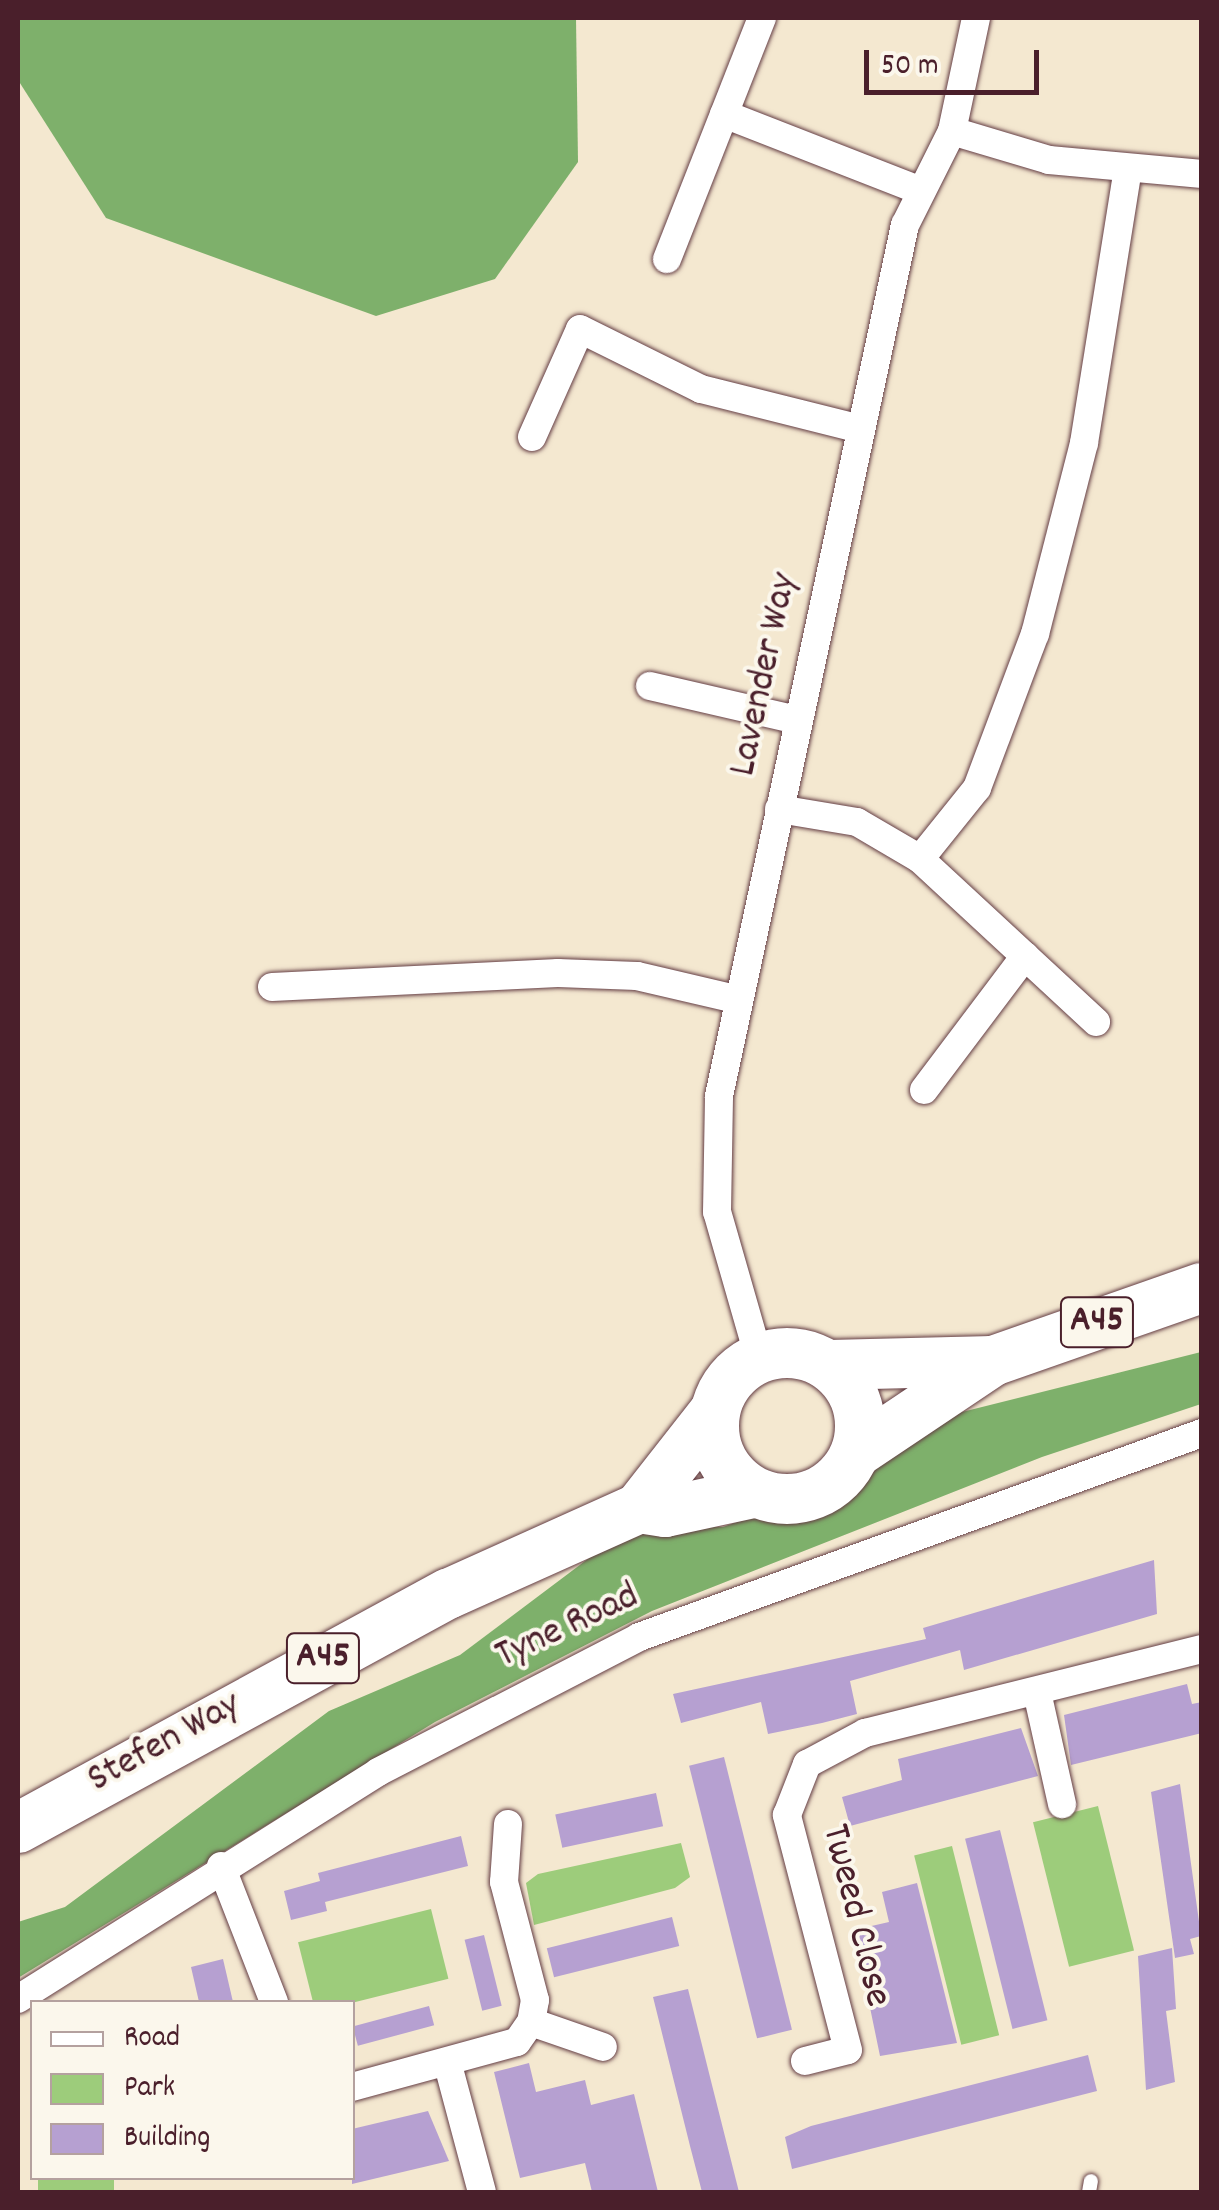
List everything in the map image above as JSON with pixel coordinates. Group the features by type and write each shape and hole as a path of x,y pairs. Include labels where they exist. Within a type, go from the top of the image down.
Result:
{"highway":[{"name":"A45","path":"856,1452 994,1361 1202,1288"},
{"path":"807,1355 829,1365 858,1404 856,1452 844,1473 803,1499 754,1493 720,1458 715,1411 723,1388 760,1358 807,1355"},
{"name":"A45","path":"829,1365 994,1361"},
{"name":"Stefen Way","path":"639,1508 715,1411"},
{"name":"Stefen Way","path":"18,1828 284,1677 639,1508 754,1493"}],"street":[{"path":"667,259 762,18"},
{"name":"Lavender Way","path":"760,1358 717,1212 719,1096 860,429 919,190 952,131 976,18"},
{"path":"724,114 919,190"},
{"path":"952,131 1049,160 1202,174"},
{"path":"920,859 977,788 1035,634 1084,443 1128,169"},
{"path":"532,437 580,329 701,389 860,429"},
{"path":"650,686 798,720"},
{"path":"779,808 857,822 920,859 1096,1022"},
{"path":"924,1090 1025,956"},
{"path":"272,987 558,972 637,976 738,1000"},
{"name":"Tyne Road","path":"18,1999 221,1866 495,1707 639,1636 1202,1432"},
{"name":"Tweed Close","path":"805,2062 848,2050 787,1815 807,1764 865,1733 1202,1649"},
{"path":"1037,1692 1062,1804"},
{"path":"355,2086 448,2065 517,2042 531,2022 534,2000 504,1882 508,1824"},
{"path":"221,1866 273,2000"},
{"path":"531,2022 603,2048"},
{"path":"448,2065 482,2192"}],"green space":[{"path":"18,18 576,18 578,162 495,279 376,316 106,218 18,80"},
{"path":"1201,1352 1201,1404 1042,1457 652,1611 435,1722 18,1978 18,1922 65,1907 329,1711 460,1655 621,1534 655,1524 723,1527 845,1482 874,1434"},
{"path":"1098,1806 1134,1951 1069,1967 1033,1822"},
{"path":"681,1843 690,1877 675,1888 534,1925 526,1883 538,1874"},
{"path":"952,1846 999,2035 961,2045 914,1855"},
{"path":"431,1909 448,1979 355,2002 312,2000 298,1942"},
{"path":"38,2180 114,2180 114,2192 38,2192"}],"building":[{"path":"1154,1560 1157,1614 964,1670 960,1650 850,1681 857,1714 822,1723 768,1734 761,1702 681,1723 673,1694 926,1639 923,1628"},
{"path":"1187,1684 1192,1704 1202,1702 1202,1733 1071,1765 1064,1715"},
{"path":"1021,1728 1038,1776 850,1826 842,1797 902,1780 898,1759"},
{"path":"724,1757 792,2030 757,2038 689,1766"},
{"path":"1180,1784 1201,1936 1190,1939 1194,1954 1175,1958 1151,1792"},
{"path":"656,1793 663,1826 562,1848 555,1814"},
{"path":"1000,1830 1047,2020 1012,2029 965,1839"},
{"path":"461,1836 468,1866 325,1902 327,1911 291,1920 284,1891 320,1881 318,1873"},
{"path":"917,1883 957,2043 880,2056 854,1930 889,1922 882,1892"},
{"path":"672,1917 679,1946 554,1977 547,1948"},
{"path":"484,1935 502,2006 482,2011 465,1940"},
{"path":"1172,1948 1176,2009 1166,2011 1175,2082 1146,2090 1138,1956"},
{"path":"223,1959 233,2000 199,2000 191,1967"},
{"path":"688,1989 739,2192 702,2192 690,2146 653,1997"},
{"path":"429,2006 434,2025 358,2046 355,2026"},
{"path":"1088,2055 1097,2091 792,2169 785,2137 811,2126"},
{"path":"529,2063 536,2092 585,2080 591,2105 634,2094 658,2192 592,2192 585,2163 520,2178 494,2072"},
{"path":"428,2111 449,2161 352,2184 355,2128"}]}
